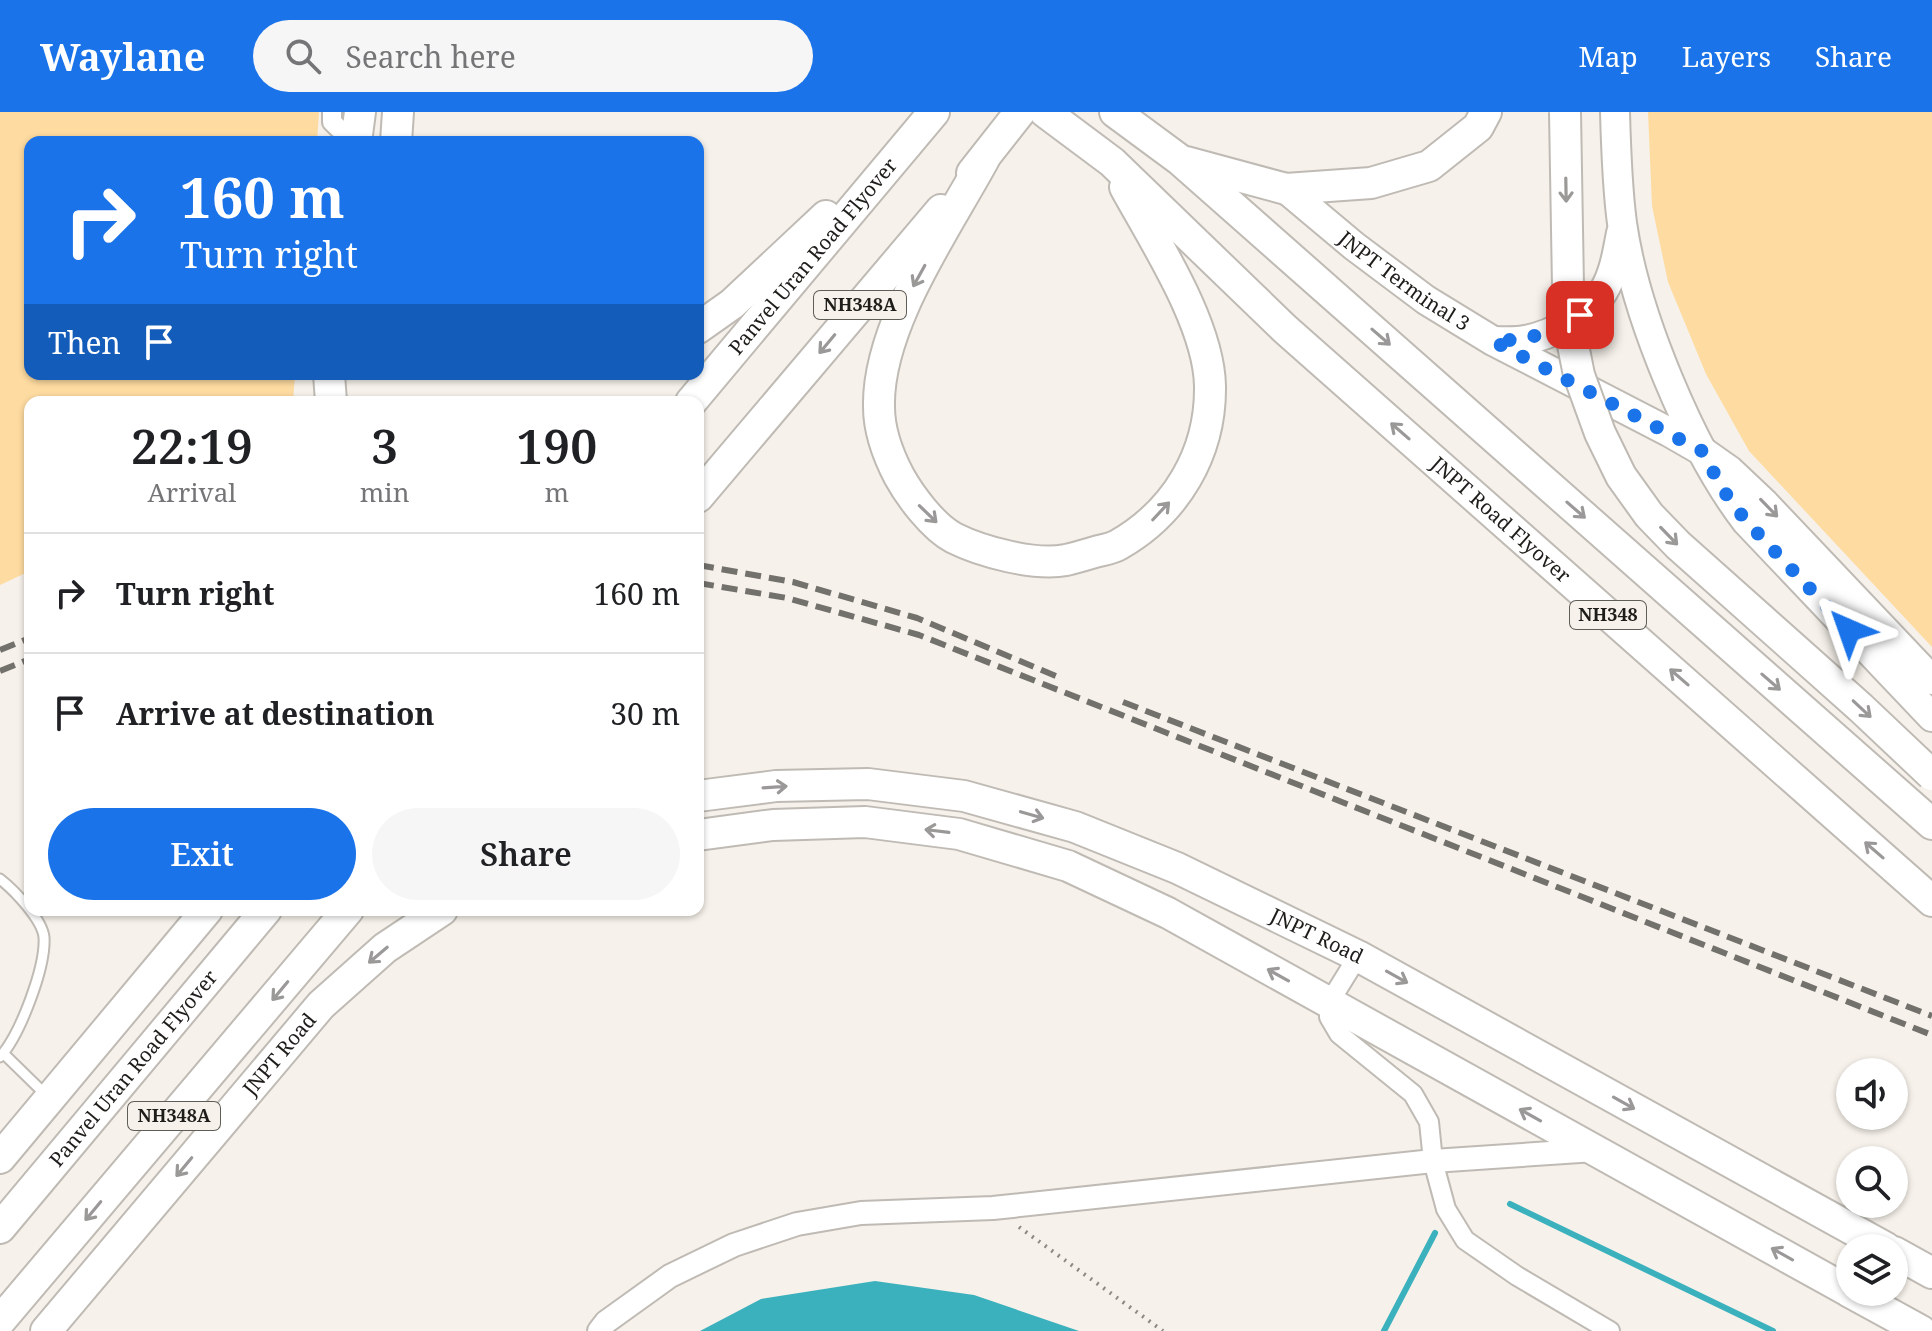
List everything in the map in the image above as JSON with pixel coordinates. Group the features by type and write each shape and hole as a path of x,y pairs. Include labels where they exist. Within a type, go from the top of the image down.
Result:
{"highway":[{"path":"355,136 360,112"},
{"path":"396,136 398,112"},
{"name":"NH348A","path":"704,490 984,159 1020,112"},
{"name":"NH348","path":"1045,112 1112,162"},
{"name":"NH348","path":"1115,112 1180,160 1932,824"},
{"path":"1180,160 1286,189 1371,183 1429,166 1478,127 1486,112"},
{"path":"1565,112 1571,335 1579,375 1600,433 1621,476 1649,515 1678,545 1932,775"},
{"path":"704,324 732,304 932,115"},
{"name":"Panvel Uran Road Flyover","path":"696,396 932,115"},
{"path":"984,159 906,301 884,355 879,408 888,455 910,497 952,537 1002,556 1062,561 1115,546 1153,521 1183,487 1206,435 1210,384 1202,340 1179,286 1112,162"},
{"name":"JNPT Road Flyover","path":"1112,162 1285,329 1932,901"},
{"name":"JNPT Road","path":"704,795 776,786 868,784 964,796 1075,827 1177,868 1358,956 1861,1234"},
{"path":"704,834 773,825 865,822 959,834 1068,866 1168,913 1836,1284"},
{"path":"0,1158 202,916"},
{"name":"Panvel Uran Road Flyover","path":"0,1228 261,916"},
{"name":"NH348A","path":"0,1321 343,916"},
{"name":"JNPT Road","path":"46,1331 321,1005 385,948 433,916"},
{"path":"1908,1260 1932,1273"},
{"path":"1875,1306 1921,1331"}],"main road":[{"path":"1615,112 1616,168 1622,225 1635,281 1654,339 1702,451 1723,490 1746,521 1932,717"},
{"name":"JNPT Terminal 3","path":"1286,189 1354,246 1426,300 1493,341 1702,451 1729,470 1932,680"},
{"path":"1493,341 1525,340 1551,332 1580,315 1602,293 1615,266 1622,225"}],"street":[{"path":"332,112 332,122 347,136"},
{"path":"1358,956 1329,1003 1329,1017 1339,1034 1413,1094 1429,1122 1433,1161 1446,1209 1465,1240 1517,1276 1610,1331"},
{"path":"599,1331 606,1322 670,1276 734,1245 797,1224 861,1213 993,1208 1433,1161 1595,1150"}],"lane":[{"path":"0,879 24,900"},
{"path":"33,916 44,934 36,987 2,1056 50,1098"}],"path":[{"path":"993,1208 1163,1331"}],"shaded area":[{"path":"0,112 319,112 317,136 24,136 24,380 295,380 293,396 24,396 24,574 0,585"},
{"path":"1648,112 1932,112 1932,647 1749,451 1706,374 1668,282 1652,206"}],"water":[{"path":"875,1281 974,1295 1079,1331 700,1331 761,1299"}],"waterway":[{"path":"1510,1204 1773,1331"},
{"path":"1384,1331 1435,1233"}],"railway":[{"path":"704,566 793,582 917,618 1056,676"},
{"path":"704,584 787,598 919,635 1932,1035"},
{"path":"0,650 24,640"},
{"path":"0,671 24,661"},
{"path":"1123,702 1932,1016"}],"route":[{"path":"1580,315 1551,332 1525,340 1493,341 1702,451 1723,490 1746,521 1849,630"}]}
